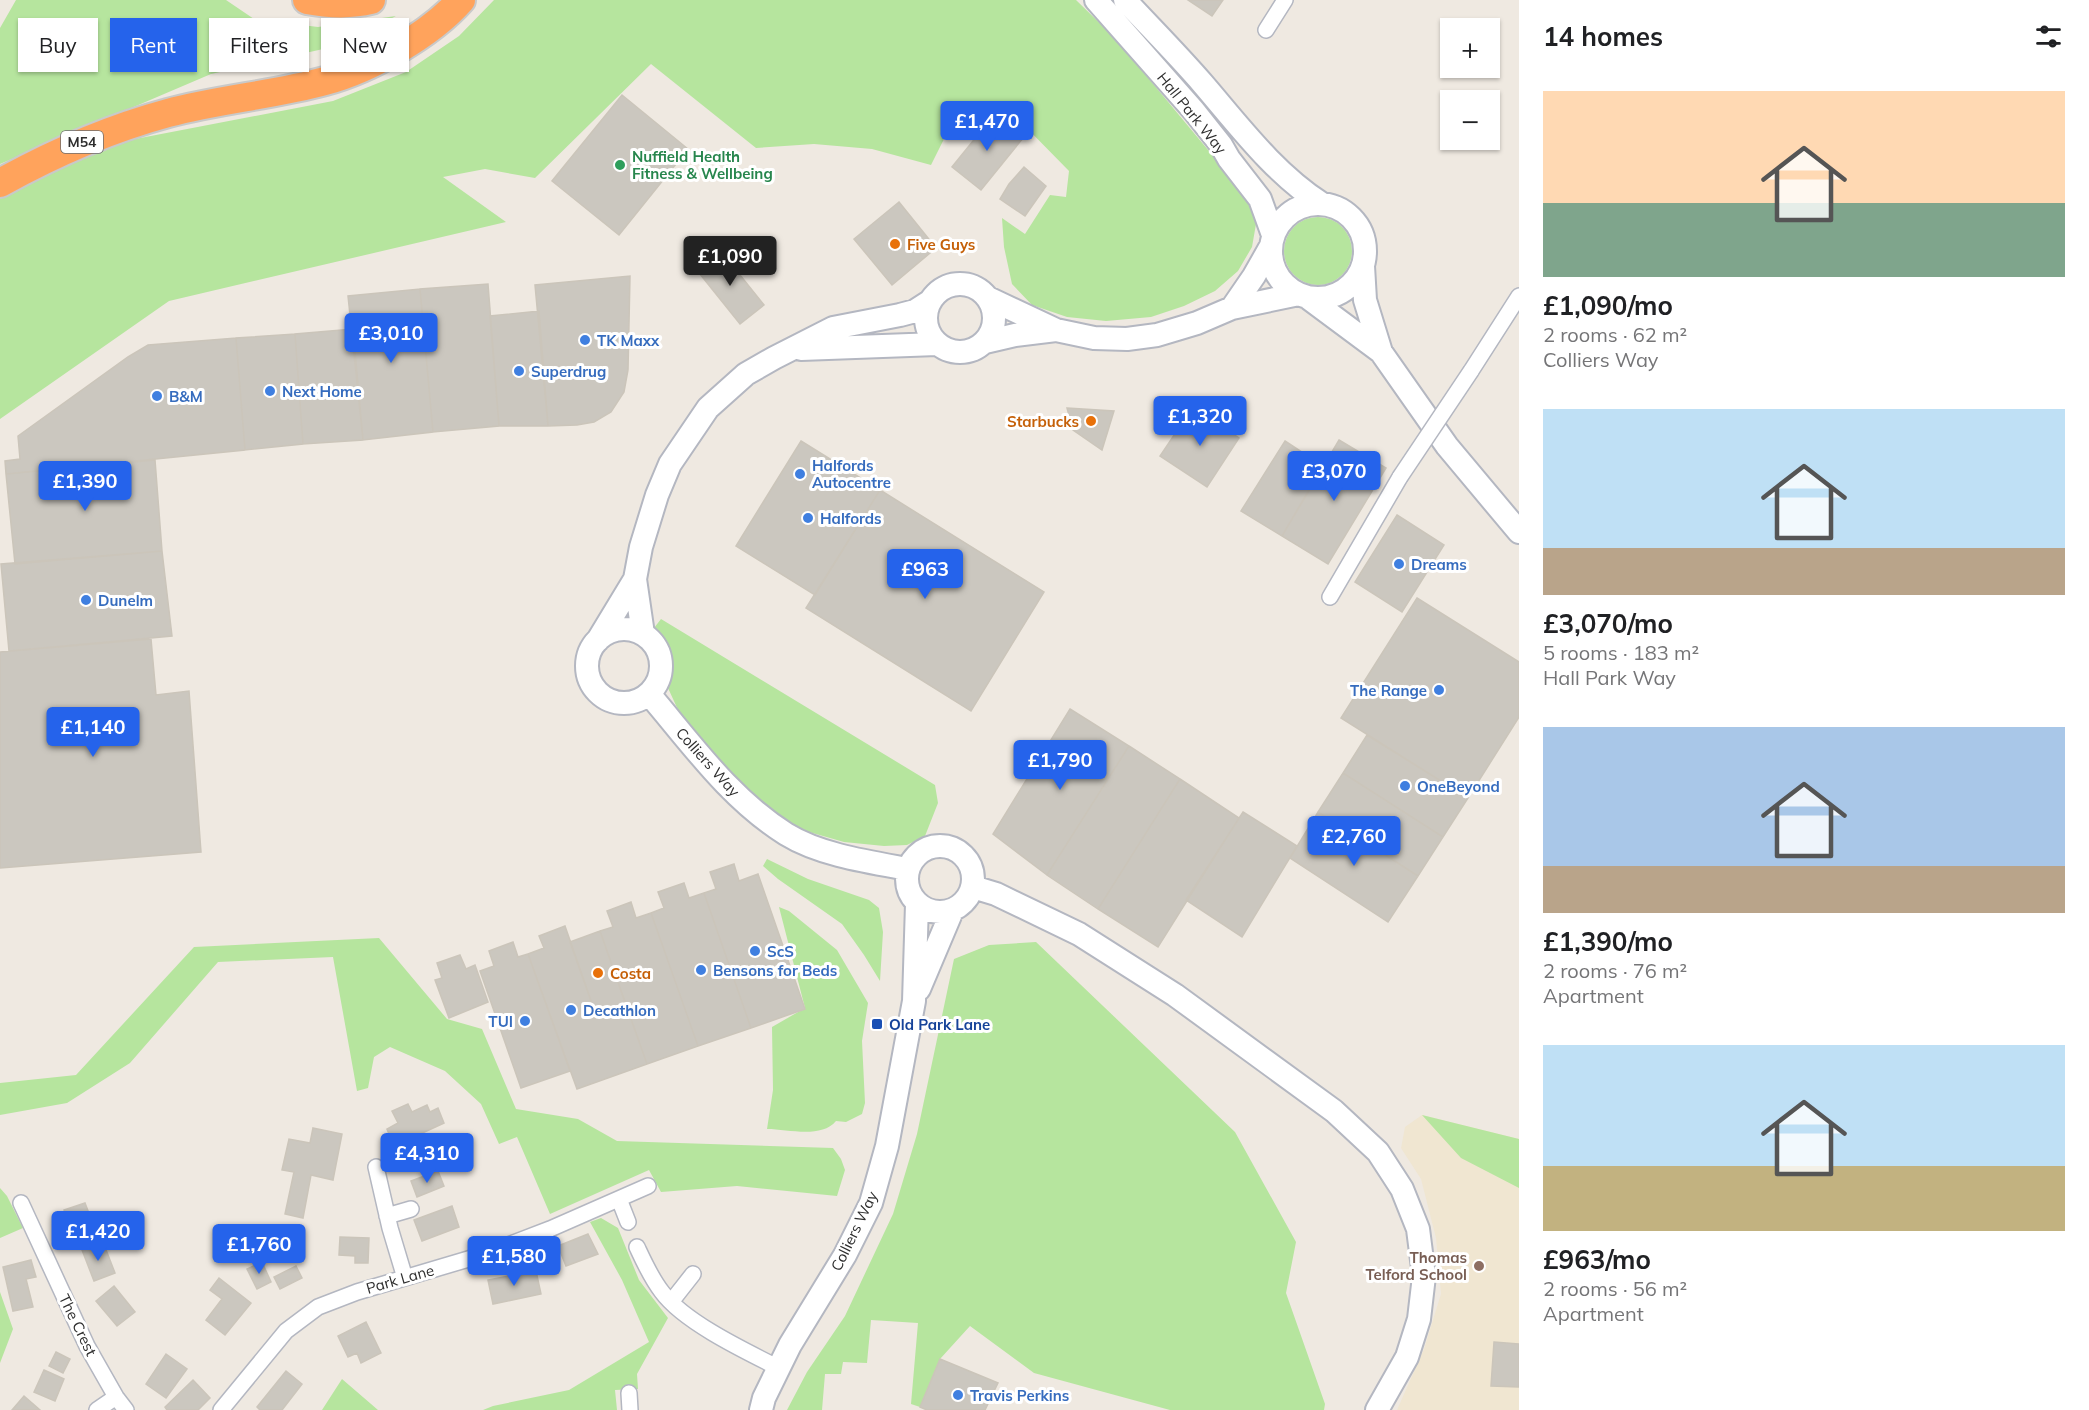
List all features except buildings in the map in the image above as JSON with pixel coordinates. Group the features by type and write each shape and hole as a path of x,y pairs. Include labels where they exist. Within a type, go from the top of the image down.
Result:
{"highway":[{"path":"307,0 321,3 356,4 371,0"},
{"name":"M54","path":"0,183 47,157 102,134 169,113 325,81 374,63 418,36 461,0"}],"street":[{"name":"Hall Park Way","path":"1096,0 1221,145 1260,199 1272,241"},
{"name":"Hall Park Way","path":"1125,0 1190,68 1271,163 1301,191 1322,204"},
{"path":"1266,30 1285,0"},
{"path":"1232,308 1254,276 1281,222 1292,211 1306,205 1322,204 1343,211 1360,229 1364,241 1365,300 1381,352 1446,446 1519,532"},
{"path":"1272,241 1272,261 1277,275 1287,286 1381,352"},
{"path":"643,634 635,579 641,547 657,495 670,464 708,408 746,374 774,358 833,328 915,310 929,302 937,292 953,284 971,285 988,298 1056,330 1094,338 1127,339 1157,334 1197,323 1232,308 1303,296 1321,298 1335,295 1357,278 1363,266"},
{"path":"1330,597 1400,477 1519,296"},
{"path":"985,342 994,326 994,316 988,298"},
{"path":"929,302 926,325 930,336 937,344 954,352 972,351 985,342 1015,335 1056,330"},
{"path":"794,349 937,344"},
{"path":"598,640 607,633 631,630 643,634 651,642 658,651 661,663 656,685 649,694 627,703 604,698 589,679 587,666 588,657 598,640 635,579"},
{"name":"Colliers Way","path":"649,694 725,784 787,835 828,852 908,869 908,888 917,904 914,1001 888,1146 871,1203 845,1254 790,1345 764,1398 761,1410"},
{"path":"908,869 912,860 928,848 947,846 957,850 971,866 974,876 973,887 996,894 1079,934 1175,995 1334,1111 1378,1152 1402,1189 1418,1229 1424,1276 1419,1319 1407,1358 1377,1410"},
{"name":"Colliers Way","path":"914,1001 952,911 965,902 973,887"},
{"path":"917,904 934,912 952,911"},
{"path":"376,1167 405,1278"},
{"name":"Park Lane","path":"221,1410 286,1331 318,1307 357,1292 482,1255 550,1229 648,1186"},
{"path":"619,1199 628,1222"},
{"name":"The Crest","path":"21,1203 87,1347 126,1410"},
{"path":"387,1216 411,1209"},
{"path":"637,1247 654,1281 671,1302 689,1317 779,1368"},
{"path":"671,1302 693,1274"},
{"path":"629,1393 630,1410"},
{"path":"97,1410 116,1397"}],"shaded area":[{"name":"Thomas Telford School","path":"1422,1115 1519,1139 1519,1410 1397,1410 1424,1349 1441,1294 1436,1238 1421,1179 1401,1148 1405,1127"}],"green space":[{"path":"16,0 226,0 253,18 209,18 209,72 220,72 0,164 0,28"},
{"path":"494,0 1076,0 1115,38 1228,174 1249,203 1256,224 1252,247 1238,271 1215,291 1184,306 1151,317 1106,321 1067,317 1032,305 1012,284 1004,247 1002,218 1025,234 1050,195 1066,197 1069,171 1010,111 981,105 947,133 931,165 872,149 814,144 756,148 651,64 535,178 485,169 443,177 506,222 169,301 0,419 0,199 54,170 130,140 333,101 409,72 459,36"},
{"path":"309,26 321,27 321,49 309,52"},
{"path":"1318,217 1331,219 1342,227 1350,238 1352,251 1350,264 1342,275 1331,283 1318,285 1305,283 1294,275 1286,264 1284,251 1286,238 1294,227 1305,219"},
{"path":"661,619 935,785 938,803 925,836 907,845 884,846 844,842 802,830 788,823 761,803 727,775 679,712 668,688 664,655 654,628"},
{"path":"767,859 808,879 869,900 879,908 883,932 880,981 842,924 763,866"},
{"path":"779,907 789,911 837,950 868,1003 862,1041 865,1103 862,1114 846,1122 836,1121 830,1127 822,1130 804,1132 767,1129 773,1090 772,1027 805,1008"},
{"path":"379,938 447,1019 482,1029 516,1109 578,1119 617,1141 833,1148 845,1170 837,1196 737,1186 661,1192 649,1170 550,1214 517,1137 499,1144 481,1104 445,1071 390,1047 374,1057 368,1088 357,1091 333,957 218,962 130,1063 67,1103 0,1115 0,1083 76,1075 194,947"},
{"path":"1036,942 1235,1132 1296,1242 1286,1293 1325,1404 1324,1410 1170,1410 1034,1373 970,1326 940,1359 920,1407 911,1404 918,1323 871,1320 867,1363 843,1362 841,1374 825,1374 822,1410 787,1410 807,1372 845,1316 893,1214 917,1134 954,959 989,945"},
{"path":"1422,1115 1519,1139 1519,1188 1461,1158"},
{"path":"0,1188 7,1196 23,1228 0,1238"},
{"path":"601,1218 618,1228 639,1280 668,1318 637,1374 638,1389 615,1390 617,1410 483,1410 569,1390 649,1342 622,1280 590,1222"},
{"path":"0,1292 13,1329 0,1363"},
{"path":"342,1379 378,1410 322,1410"}],"place":[{"name":"Nuffield Health Fitness & Wellbeing","path":"620,165"},
{"name":"Five Guys","path":"895,244"},
{"name":"TK Maxx","path":"585,340"},
{"name":"Superdrug","path":"519,371"},
{"name":"Next Home","path":"270,391"},
{"name":"B&M","path":"157,396"},
{"name":"Starbucks","path":"1091,421"},
{"name":"Halfords Autocentre","path":"800,474"},
{"name":"Halfords","path":"808,518"},
{"name":"Dreams","path":"1399,564"},
{"name":"Dunelm","path":"86,600"},
{"name":"The Range","path":"1439,690"},
{"name":"OneBeyond","path":"1405,786"},
{"name":"ScS","path":"755,951"},
{"name":"Bensons for Beds","path":"701,970"},
{"name":"Costa","path":"598,973"},
{"name":"Decathlon","path":"571,1010"},
{"name":"TUI","path":"525,1021"},
{"name":"Old Park Lane","path":"877,1024"},
{"name":"Thomas Telford School","path":"1479,1266"},
{"name":"Travis Perkins","path":"958,1395"}]}
